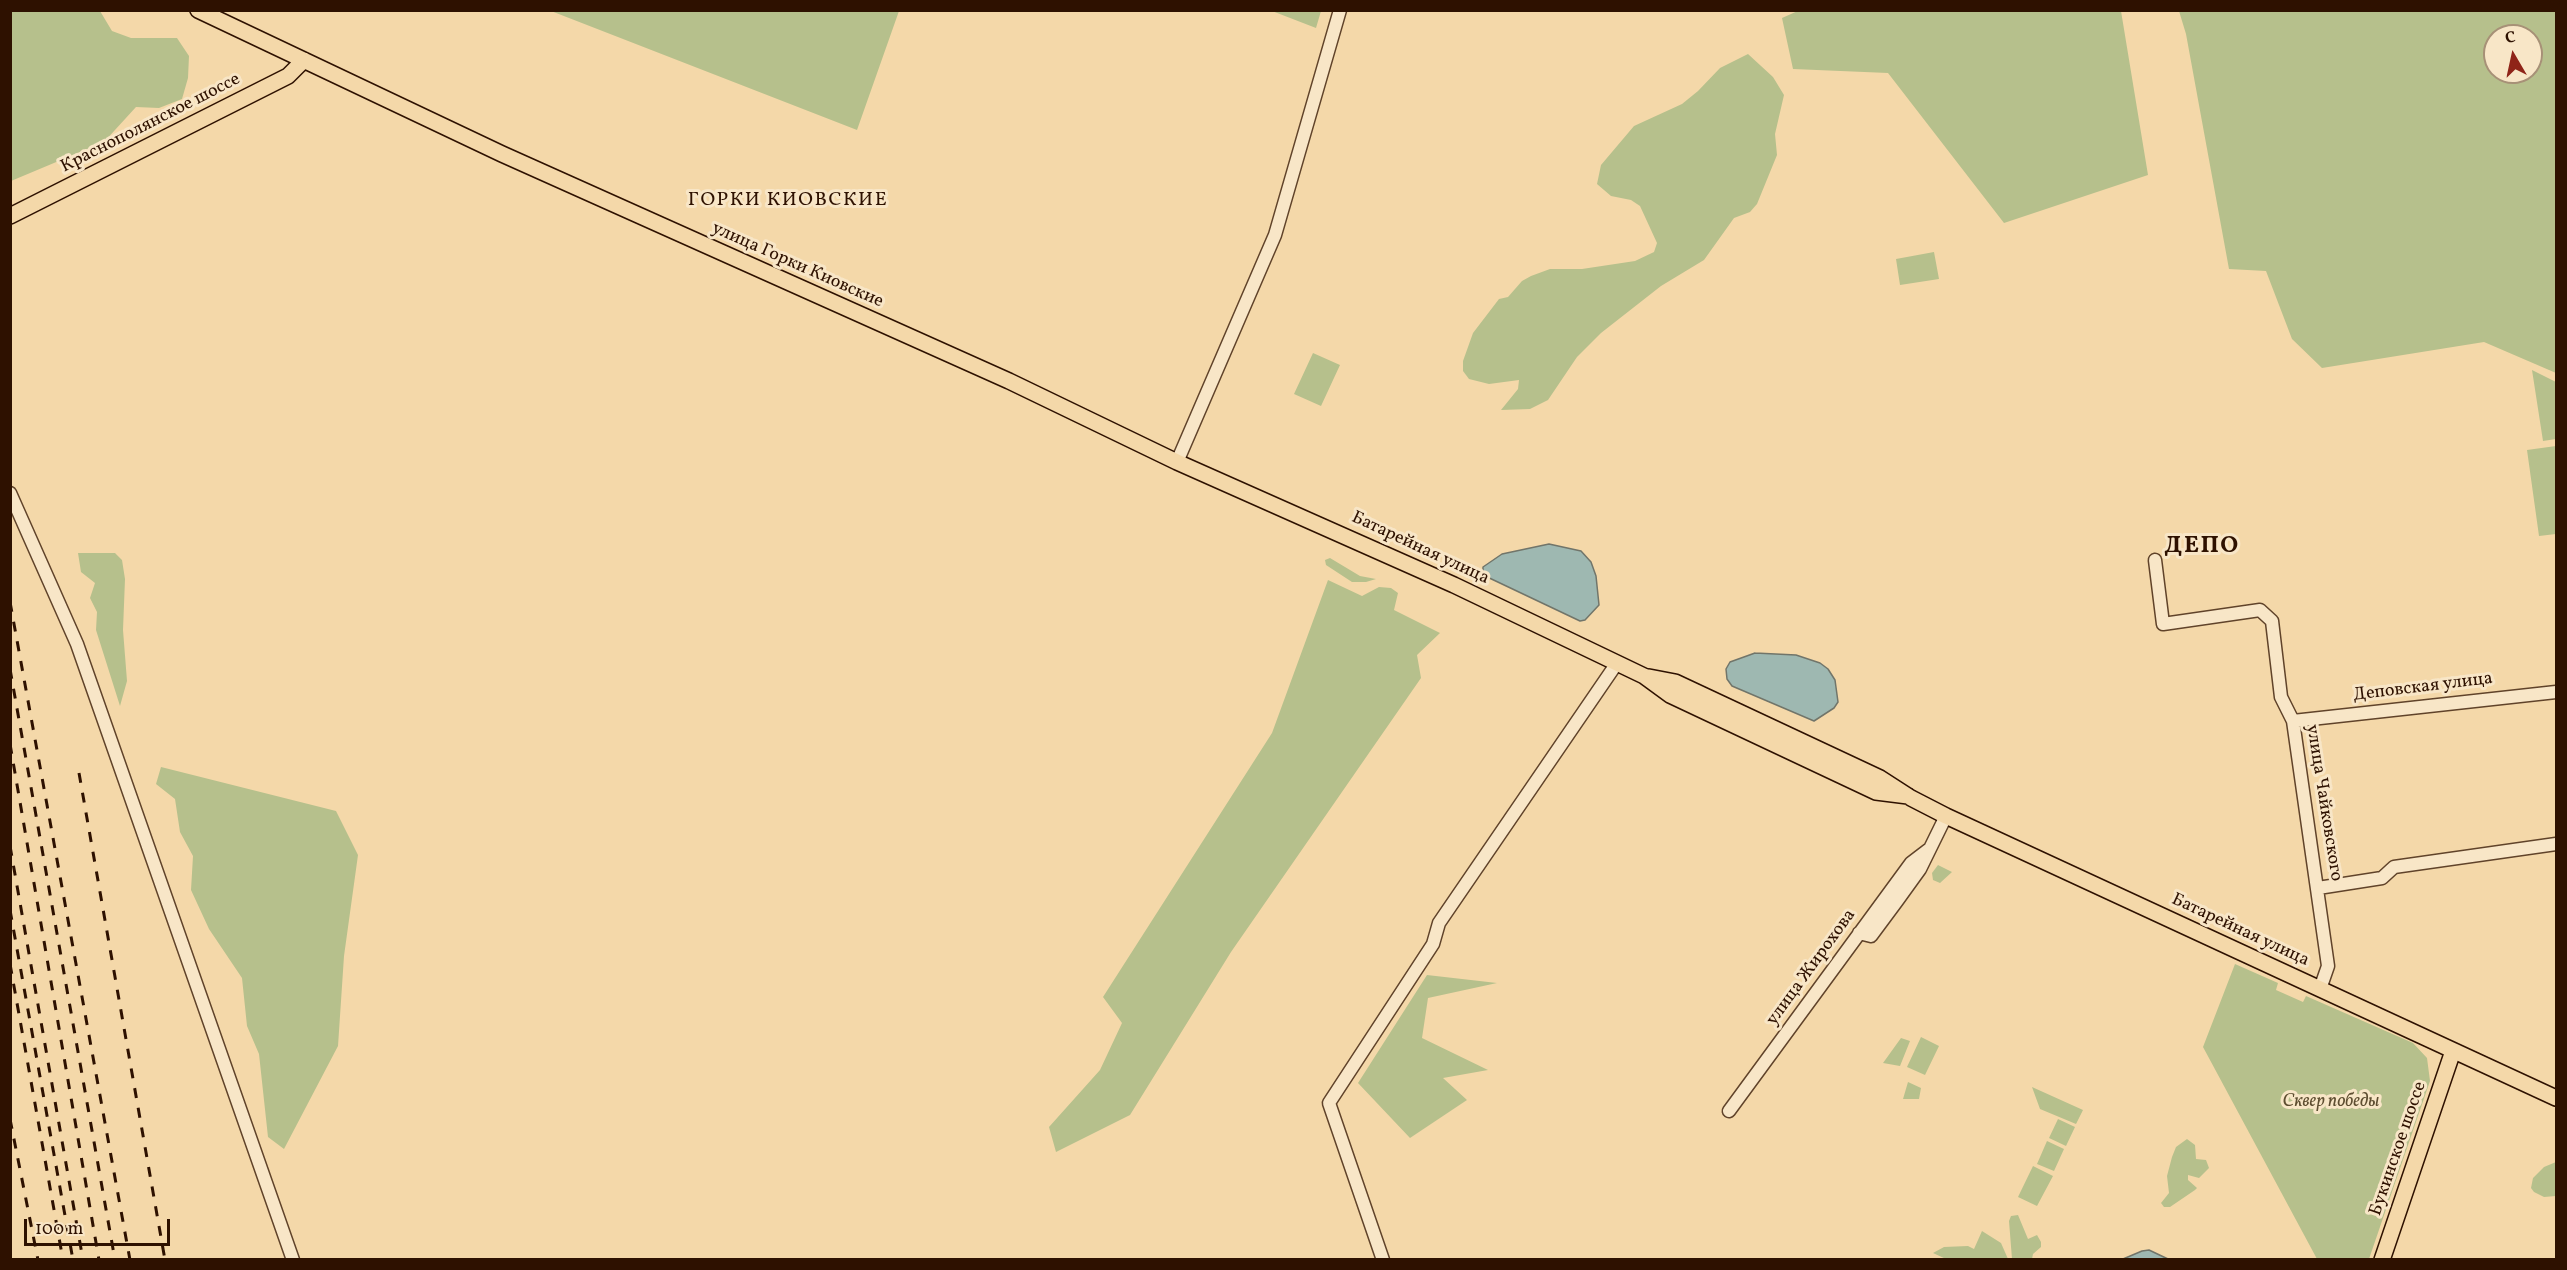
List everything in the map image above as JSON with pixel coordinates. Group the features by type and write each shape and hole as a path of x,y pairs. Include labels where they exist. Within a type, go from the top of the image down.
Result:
{"main road":[{"name":"улица Горки Киовские","path":"198,10 704,246 1009,381 1177,462"},
{"name":"Краснополянское шоссе","path":"10,216 288,76 304,60"},
{"name":"Батарейная улица","path":"1177,462 1454,585 1644,676 1676,682 1880,778 1946,816 2556,1098"},
{"name":"Букинское шоссе","path":"2382,1260 2453,1051"}],"street":[{"path":"1177,462 1275,235 1340,10"},
{"path":"10,493 77,644 293,1260"},
{"name":"улица Чайковского","path":"2155,560 2163,624 2260,610 2272,621 2281,697 2293,721 2318,888 2328,966 2320,989"},
{"path":"1383,1260 1329,1103 1433,944 1439,923 1617,663"},
{"name":"Деповская улица","path":"2293,721 2556,692"},
{"name":"улица Жирохова","path":"1730,1111 1865,935 1920,869 1946,816"},
{"path":"2318,888 2382,878 2394,867 2556,844"}],"green space":[{"path":"11,10 100,11 112,31 131,38 177,38 189,56 188,78 182,99 159,108 136,107 104,142 11,181"},
{"path":"899,10 857,130 551,11"},
{"path":"1800,10 2121,11 2148,175 2004,223 1888,73 1793,69 1782,18"},
{"path":"1272,11 1321,11 1316,28"},
{"path":"2179,11 2556,11 2556,373 2484,342 2322,368 2292,339 2266,271 2229,269 2186,34"},
{"path":"1748,54 1773,77 1784,95 1775,134 1777,155 1757,204 1750,212 1734,218 1704,260 1661,286 1601,333 1577,357 1548,400 1530,409 1501,410 1518,389 1519,380 1489,384 1469,379 1463,371 1463,361 1473,333 1499,299 1508,297 1522,281 1531,276 1550,269 1582,269 1635,261 1654,252 1657,243 1640,206 1631,200 1611,196 1597,184 1601,165 1634,126 1682,104 1720,68"},
{"path":"1934,252 1939,279 1900,285 1896,259"},
{"path":"1313,353 1340,365 1321,406 1294,394"},
{"path":"2532,370 2556,382 2556,439 2543,441"},
{"path":"2556,446 2556,534 2539,536 2527,450"},
{"path":"78,553 115,553 122,560 125,579 123,630 127,681 120,706 96,630 97,612 90,598 95,583 81,572"},
{"path":"1330,558 1360,576 1376,579 1352,582 1326,565 1325,560"},
{"path":"1328,580 1362,596 1379,587 1391,588 1398,593 1394,610 1440,633 1417,655 1421,678 1231,952 1130,1115 1056,1152 1049,1127 1100,1070 1122,1023 1103,997 1272,733"},
{"path":"161,767 336,811 358,855 344,956 338,1046 284,1149 268,1137 259,1054 247,1026 242,978 209,929 191,890 193,856 180,832 175,799 156,784"},
{"path":"1938,865 1952,872 1940,883 1933,880 1932,873"},
{"name":"Сквер победы","path":"2235,964 2278,983 2276,990 2303,1002 2306,996 2413,1043 2427,1058 2430,1081 2369,1259 2317,1259 2203,1047"},
{"path":"1427,975 1497,983 1428,998 1422,1038 1488,1070 1443,1078 1467,1100 1410,1138 1358,1083"},
{"path":"1921,1037 1939,1046 1925,1075 1907,1067"},
{"path":"1901,1038 1910,1041 1900,1066 1883,1063"},
{"path":"1908,1082 1921,1088 1919,1099 1903,1099"},
{"path":"2032,1087 2083,1110 2076,1124 2040,1109"},
{"path":"2058,1119 2075,1127 2066,1146 2049,1138"},
{"path":"2187,1139 2195,1145 2196,1159 2206,1160 2209,1168 2199,1178 2188,1175 2188,1180 2197,1188 2170,1207 2164,1207 2161,1203 2169,1193 2167,1176 2172,1157 2176,1147"},
{"path":"2047,1141 2064,1149 2054,1171 2037,1164"},
{"path":"2556,1162 2556,1196 2544,1197 2534,1192 2531,1188 2533,1178 2544,1167"},
{"path":"2033,1166 2053,1176 2037,1206 2018,1197"},
{"path":"2018,1215 2028,1239 2037,1235 2041,1242 2041,1247 2033,1254 2032,1259 2012,1259 2009,1221 2011,1216"},
{"path":"1982,1231 2001,1243 2008,1259 1946,1259 1933,1253 1944,1247 1968,1246 1974,1249"}],"water":[{"path":"1549,544 1581,551 1591,562 1596,576 1599,605 1585,620 1580,621 1483,575 1483,567 1502,554"},
{"path":"1755,653 1796,655 1820,663 1828,669 1835,680 1838,702 1834,708 1814,721 1732,686 1727,679 1726,669 1730,662"},
{"path":"2149,1250 2168,1259 2123,1259 2142,1251"}],"railway":[{"path":"10,602 130,1260"},
{"path":"10,669 115,1260"},
{"path":"10,744 99,1260"},
{"path":"79,773 165,1260"},
{"path":"10,846 83,1260"},
{"path":"10,910 73,1260"},
{"path":"10,964 63,1260"},
{"path":"10,1119 38,1260"}],"district":[{"name":"ГОРКИ КИОВСКИЕ","path":"788,201"},
{"name":"ДЕПО","path":"2202,548"}]}
